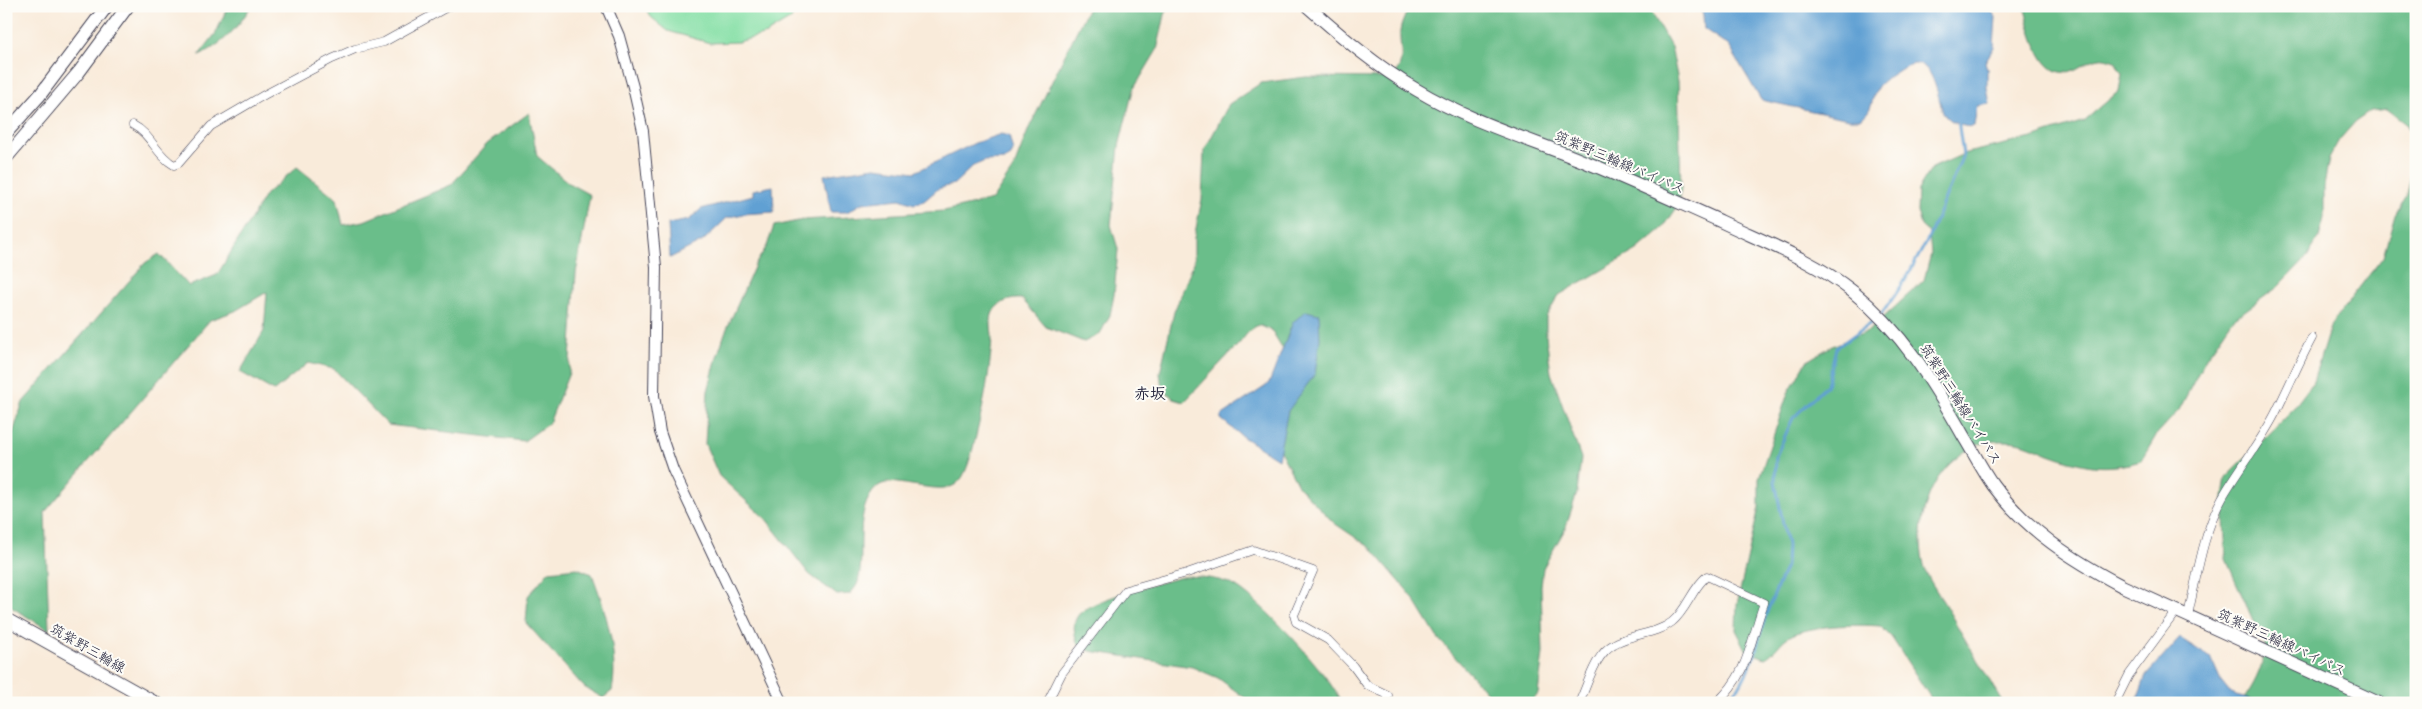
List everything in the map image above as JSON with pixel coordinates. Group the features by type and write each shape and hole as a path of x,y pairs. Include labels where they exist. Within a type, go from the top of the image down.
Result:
{"main road":[{"path":"6,133 40,95 107,6"},
{"path":"6,158 79,72 128,6"},
{"name":"筑紫野三輪線バイパス","path":"1307,6 1359,51 1418,91 1477,119 1610,172 1766,242 1810,264 1850,290 1900,338 1917,358 1993,485 2023,519 2046,540 2084,566 2122,586 2380,703"},
{"name":"筑紫野三輪線","path":"6,619 156,703"}],"street":[{"path":"133,125 143,130 164,159 174,165 179,163 211,126 264,95 332,59 355,49 384,42 449,6"},
{"path":"606,6 619,36 643,131 652,208 656,266 654,396 660,432 673,470 783,703"},
{"path":"627,66 638,68"},
{"path":"2115,703 2129,675 2182,613 2205,540 2222,498 2247,462 2277,410 2289,380 2312,338"},
{"path":"1048,703 1062,673 1126,590 1187,573 1253,550 1313,571 1294,615 1296,622 1328,640 1353,666 1367,685 1388,695 1387,703"},
{"path":"1579,703 1597,663 1607,649 1616,643 1658,630 1674,620 1707,576 1764,603 1743,670 1732,687 1716,703"}],"green space":[{"path":"228,6 251,6 229,35 199,55 216,33"},
{"path":"644,6 799,6 791,19 766,34 738,42 710,43 668,31 651,17"},
{"path":"1089,6 1167,6 1157,50 1133,90 1119,146 1111,225 1118,249 1114,295 1110,315 1100,334 1084,342 1046,327 1022,299 1005,301 995,309 991,318 991,351 984,399 966,471 953,486 944,488 893,482 879,485 869,497 862,520 861,558 857,584 850,594 837,595 809,574 766,519 719,476 705,444 708,391 725,333 755,265 767,246 774,226 803,220 944,211 992,200 1014,167 1029,128"},
{"path":"1410,6 1648,6 1671,47 1678,81 1681,188 1678,206 1663,228 1637,250 1559,295 1546,317 1546,336 1551,373 1581,458 1577,493 1565,529 1543,568 1541,586 1543,653 1538,694 1531,703 1496,703 1437,637 1411,595 1371,548 1334,523 1299,487 1277,445 1283,349 1272,331 1259,325 1252,329 1184,402 1174,399 1162,388 1160,373 1174,312 1194,262 1194,238 1202,199 1204,151 1229,104 1261,83 1306,77 1389,78 1399,68 1401,62 1401,29"},
{"path":"2024,6 2416,6 2416,703 2241,703 2252,687 2260,669 2265,650 2265,641 2264,631 2255,625 2226,559 2223,498 2226,477 2288,415 2312,384 2331,324 2383,257 2395,215 2407,195 2412,171 2414,145 2407,124 2387,109 2371,111 2355,122 2339,140 2329,158 2324,185 2324,218 2319,238 2307,257 2278,287 2232,320 2206,358 2179,410 2157,434 2141,461 2105,467 2084,465 2021,443 1996,441 1978,445 1962,454 1946,468 1938,479 1926,503 1921,531 1921,545 1926,572 2003,703 1934,703 1892,638 1880,626 1846,625 1797,633 1788,637 1765,658 1747,651 1736,630 1737,604 1759,507 1759,478 1788,393 1807,361 1830,347 1870,330 1924,280 1931,254 1929,233 1921,226 1917,211 1918,190 1932,168 1966,153 2032,138 2084,121 2119,91 2122,74 2115,61 2103,58 2096,59 2068,72 2058,72 2050,67 2038,49"},
{"path":"529,113 537,156 570,184 590,195 576,273 569,373 549,423 524,441 388,425 334,369 308,363 274,391 240,372 264,331 267,292 235,311 210,320 45,512 49,630 6,604 6,528 10,442 23,402 145,263 159,254 189,286 217,275 266,194 297,167 337,199 343,225 364,221 451,185 487,144"},
{"path":"577,568 592,574 610,631 614,677 612,691 603,698 584,687 526,623 528,596 549,571"},
{"path":"1186,576 1220,580 1243,591 1275,620 1309,657 1324,675 1341,703 1252,703 1218,678 1192,667 1090,651 1077,643 1074,630 1075,623 1077,617 1084,610 1110,598"}],"water":[{"path":"1699,6 1987,6 1996,17 1994,47 1985,62 1990,104 1977,106 1974,126 1961,125 1952,121 1943,112 1930,74 1918,64 1909,65 1881,83 1877,88 1870,108 1861,119 1849,119 1761,100 1729,46 1704,29 1703,15"},
{"path":"1001,134 1009,136 1013,151 1011,156 1005,160 985,161 973,166 954,184 938,189 924,201 914,204 900,199 862,203 847,212 831,212 824,175 875,167 915,172 975,143"},
{"path":"773,186 774,212 743,214 727,218 703,241 670,258 668,224 689,220 701,209 753,195 753,190"},
{"path":"1306,311 1319,314 1320,339 1315,374 1288,411 1278,459 1243,437 1221,419 1221,416 1266,386 1270,381 1293,322"},
{"path":"2180,638 2211,658 2221,681 2229,691 2236,696 2262,703 2136,703 2146,676"}],"waterway":[{"path":"1881,315 1904,282 1928,239 1963,155 1958,120"},
{"path":"1725,703 1741,684 1754,658 1765,617 1786,566 1787,545 1775,481 1776,456 1793,418 1827,385 1836,348 1876,319"}],"district":[{"name":"赤坂","path":"1150,393"}]}
